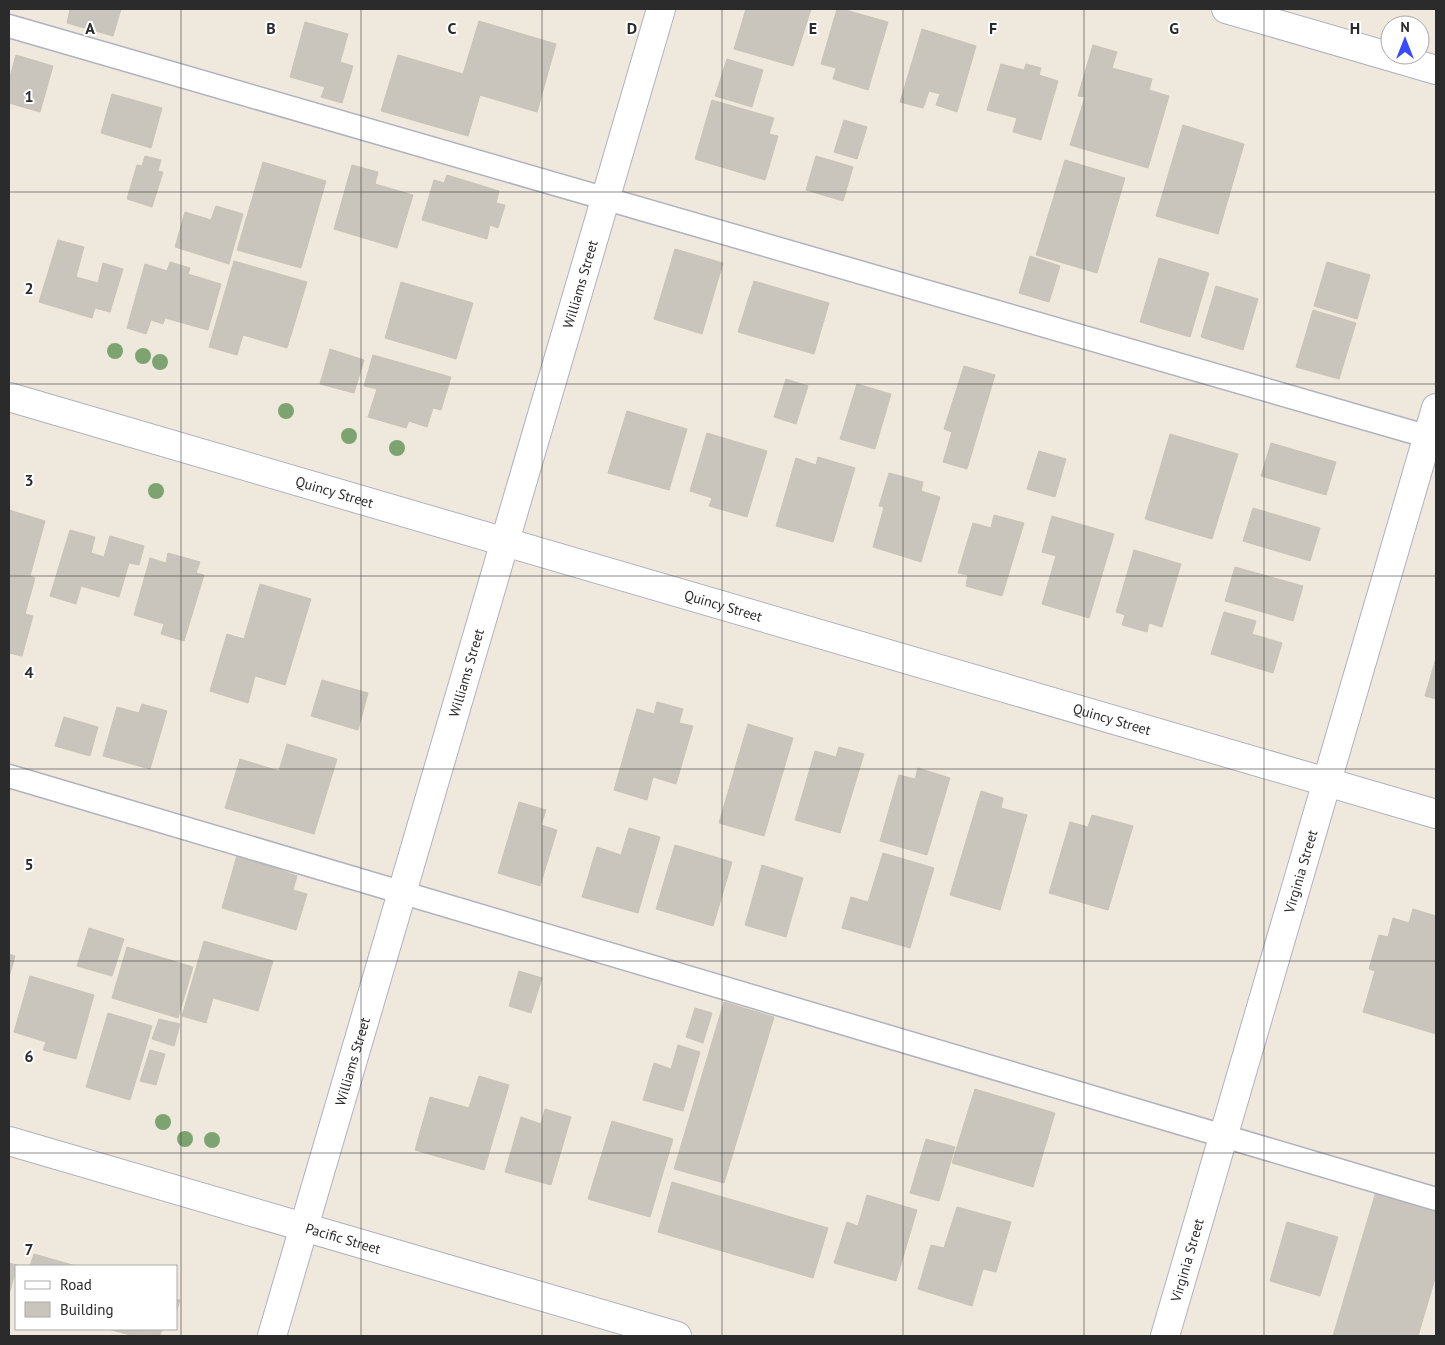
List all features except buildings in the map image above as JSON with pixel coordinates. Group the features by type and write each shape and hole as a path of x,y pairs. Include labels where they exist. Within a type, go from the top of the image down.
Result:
{"street":[{"name":"Williams Street","path":"272,1336 661,9"},
{"path":"1226,9 1436,70"},
{"name":"Quincy Street","path":"9,397 1436,814"},
{"name":"Virginia Street","path":"1165,1336 1327,782 1432,438 1436,408"},
{"name":"Pacific Street","path":"9,1141 677,1336"}],"lane":[{"path":"9,26 1432,438"},
{"path":"9,776 1436,1199"}]}
